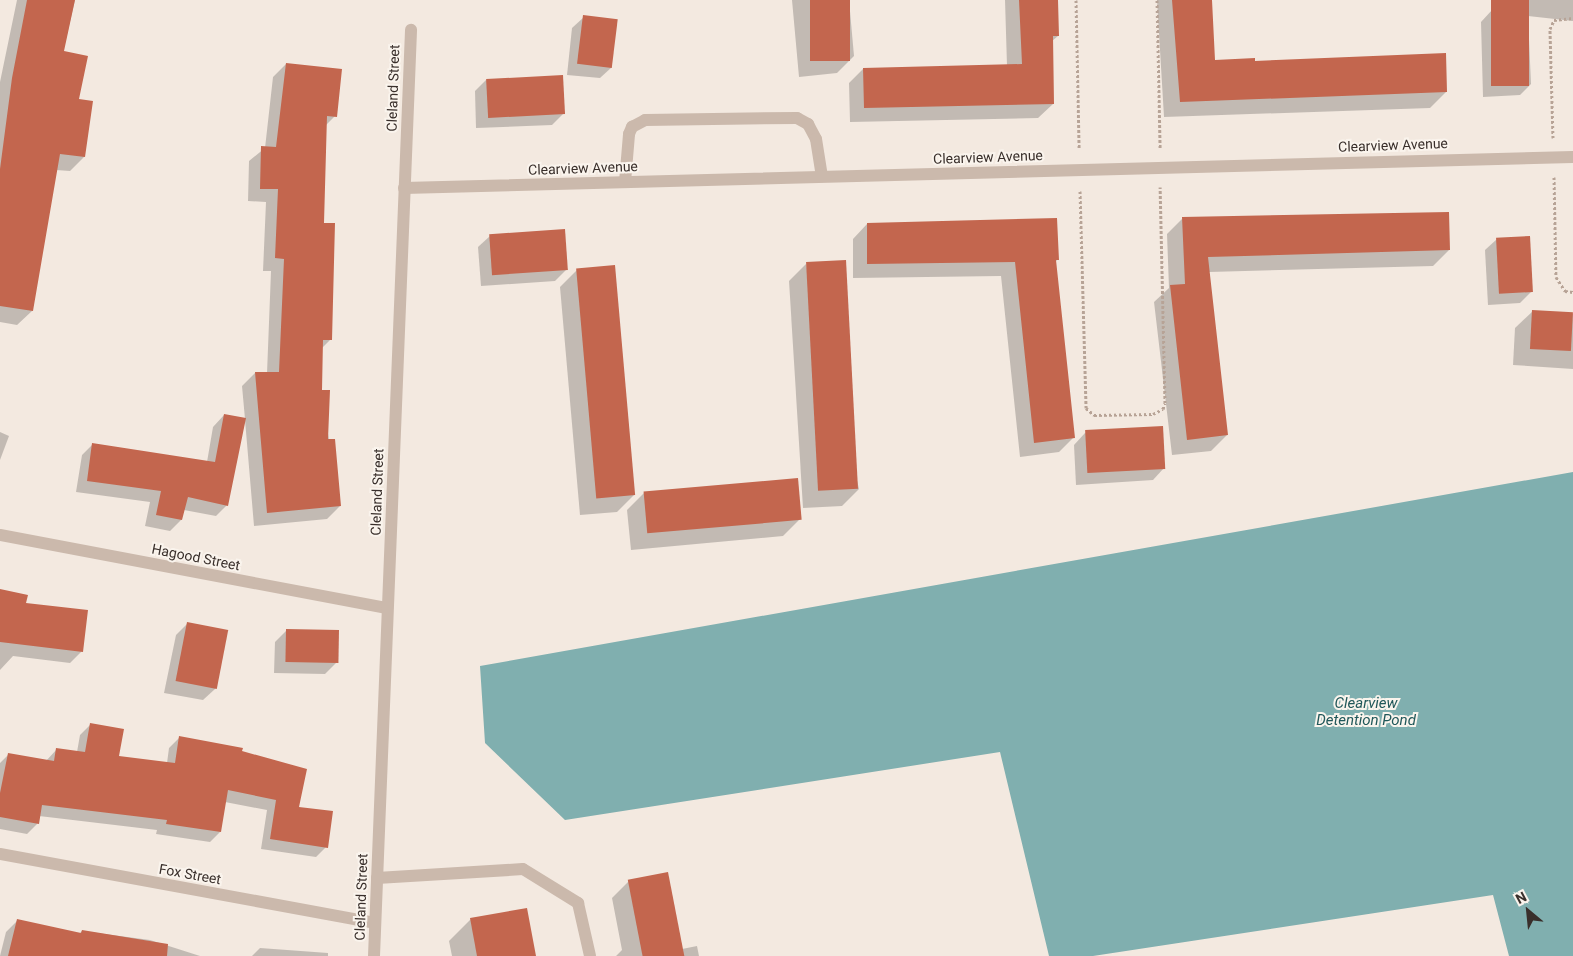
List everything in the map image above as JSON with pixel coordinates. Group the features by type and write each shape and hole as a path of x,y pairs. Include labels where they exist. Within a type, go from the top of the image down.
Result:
{"street":[{"name":"Cleland Street","path":"374,956 411,30"},
{"path":"625,182 629,134 632,127 644,120 797,118 808,124 816,138 822,176"},
{"name":"Clearview Avenue","path":"404,188 1554,156 1573,157"},
{"name":"Hagood Street","path":"0,535 387,608"},
{"name":"Fox Street","path":"0,854 375,923"},
{"path":"377,878 523,869 578,903 590,956"}],"path":[{"path":"1076,0 1086,408 1094,415 1153,414 1163,409 1166,403 1158,0"},
{"path":"1573,18 1554,20 1550,29 1556,277 1565,291 1573,292"}],"water":[{"name":"Clearview Detention Pond","path":"1573,472 1573,956 1509,956 1493,895 1093,956 1049,956 1000,752 565,820 485,743 480,666"}],"building":[{"path":"27,0 75,0 64,51 88,56 79,99 93,101 85,157 60,154 33,311 0,306 0,169 12,78"},
{"path":"810,0 850,0 850,61 810,61"},
{"path":"1019,0 1058,0 1059,36 1053,36 1054,104 864,108 863,68 1022,64"},
{"path":"1172,0 1212,0 1215,60 1255,58 1255,61 1446,53 1447,92 1180,102"},
{"path":"1491,0 1529,0 1529,86 1491,86"},
{"path":"583,15 618,19 612,68 577,64"},
{"path":"286,63 342,69 337,117 327,116 324,223 335,223 332,340 323,340 322,390 330,390 328,439 335,439 341,506 267,513 255,372 279,372 284,259 275,258 278,189 260,189 261,146 276,147"},
{"path":"563,75 565,114 488,118 486,79"},
{"path":"1449,212 1450,250 1208,257 1228,435 1187,440 1170,285 1185,284 1182,217"},
{"path":"1057,218 1059,260 1056,260 1075,438 1034,443 1015,262 867,264 867,223"},
{"path":"565,229 568,270 492,275 489,234"},
{"path":"1530,236 1533,292 1499,294 1496,238"},
{"path":"846,260 858,489 818,491 806,262"},
{"path":"615,265 635,495 596,499 576,268"},
{"path":"1532,310 1573,312 1571,351 1530,349"},
{"path":"224,414 246,418 228,506 188,497 182,520 156,515 161,491 87,481 92,443 215,462"},
{"path":"1163,426 1165,469 1087,473 1085,430"},
{"path":"798,478 802,520 647,533 644,492"},
{"path":"0,589 28,595 26,603 88,610 83,652 0,642"},
{"path":"187,622 228,630 217,689 176,681"},
{"path":"286,629 339,630 338,663 285,662"},
{"path":"90,723 124,729 119,756 175,763 179,736 243,748 242,751 307,769 299,807 333,811 328,848 270,839 276,800 228,790 221,832 166,824 167,820 42,805 39,824 0,817 0,793 8,753 54,761 56,748 85,752"},
{"path":"668,872 684,956 643,956 628,880"},
{"path":"527,908 536,956 477,956 470,918"},
{"path":"17,919 81,933 82,930 168,944 167,956 8,956"}]}
